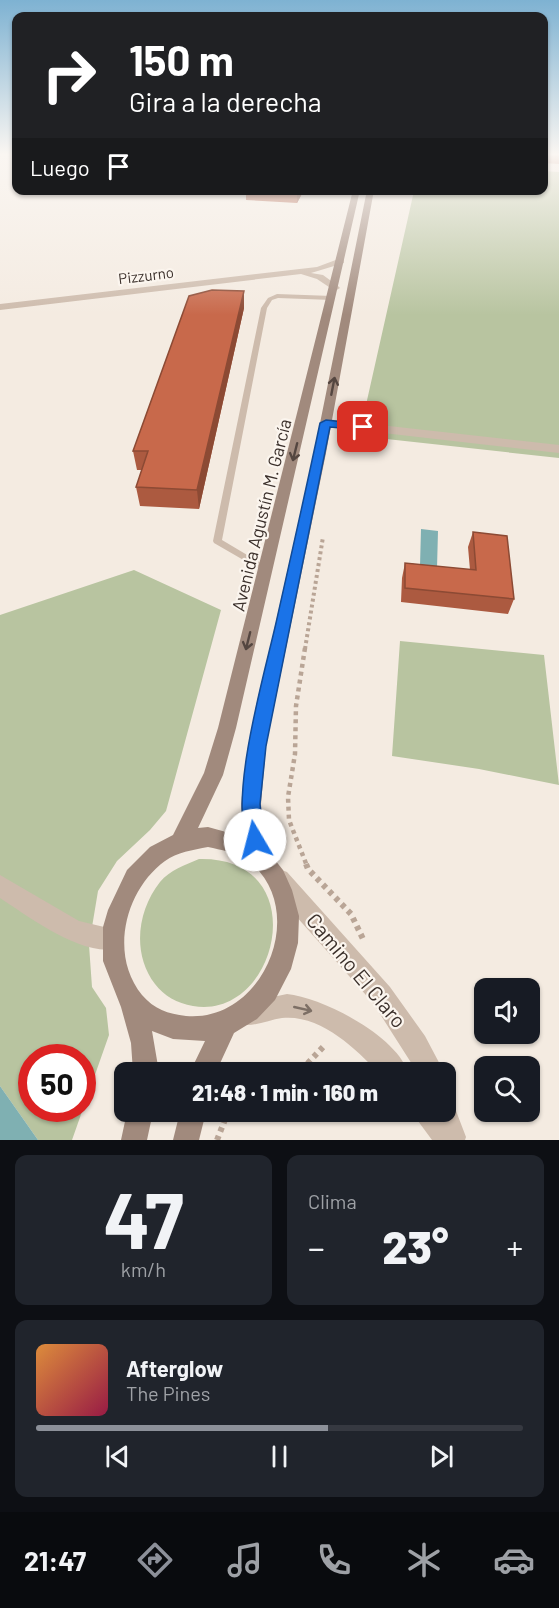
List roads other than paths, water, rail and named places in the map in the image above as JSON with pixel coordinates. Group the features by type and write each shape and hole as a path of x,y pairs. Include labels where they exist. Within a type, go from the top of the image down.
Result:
{"main road":[{"name":"Avenida Agustín M. García","path":"181,841 213,775 227,728 353,208"},
{"path":"258,855 252,825 251,804 257,746 326,423 367,208"},
{"path":"145,1062 143,1043 132,1002 117,972 113,939 119,906 134,877 155,855 181,841 208,837 235,841 258,855 274,875 285,901 288,931 283,962 268,990 235,1019 209,1062"},
{"path":"132,1002 158,1023 191,1032 235,1019"},
{"path":"134,1140 138,1122"},
{"path":"186,1140 190,1122"}],"street":[{"name":"Pizzurno","path":"0,307 319,269 341,261"},
{"name":"Pizzurno","path":"296,272 320,277 333,293"},
{"path":"326,423 559,449"},
{"name":"Camino El Claro","path":"274,875 349,956 414,1039 426,1062"},
{"path":"0,886 75,932 113,939"},
{"name":"Camino El Claro","path":"235,1019 288,1006 312,1011 346,1028 386,1062"},
{"path":"435,1122 449,1140"},
{"path":"448,1122 454,1140"}],"lane":[{"path":"266,570 217,541 264,308 270,299 277,296 333,293"}],"water":[{"path":"421,529 438,531 437,568 420,566"},
{"path":"0,1086 18,1112 18,1122 25,1122 38,1140 0,1140"}]}
